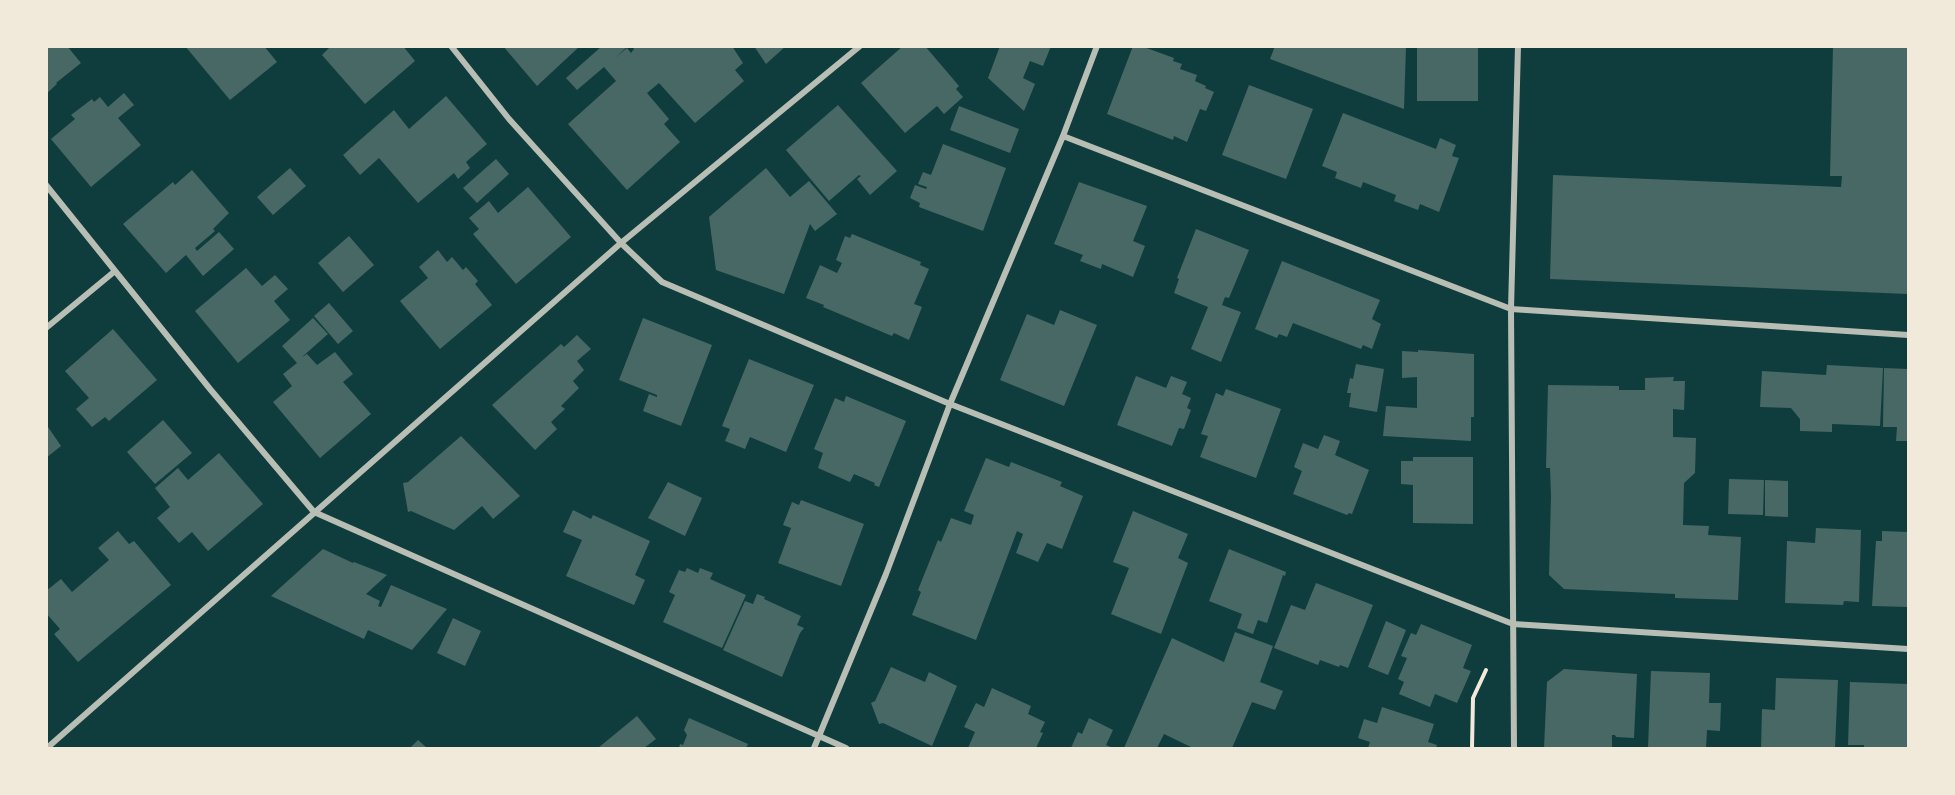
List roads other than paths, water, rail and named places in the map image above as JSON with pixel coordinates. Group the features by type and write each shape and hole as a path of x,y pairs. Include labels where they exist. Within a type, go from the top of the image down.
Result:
{"street":[{"path":"452,46 509,119 621,243 662,282 950,404 1514,624 1908,649"},
{"path":"46,748 621,243 860,46"},
{"path":"814,748 886,574 950,404 1063,136 1097,46"},
{"path":"1514,748 1511,309 1518,46"},
{"path":"1063,136 1511,309 1908,335"},
{"path":"46,185 210,389 314,512 846,748"},
{"path":"46,328 115,271"}]}
